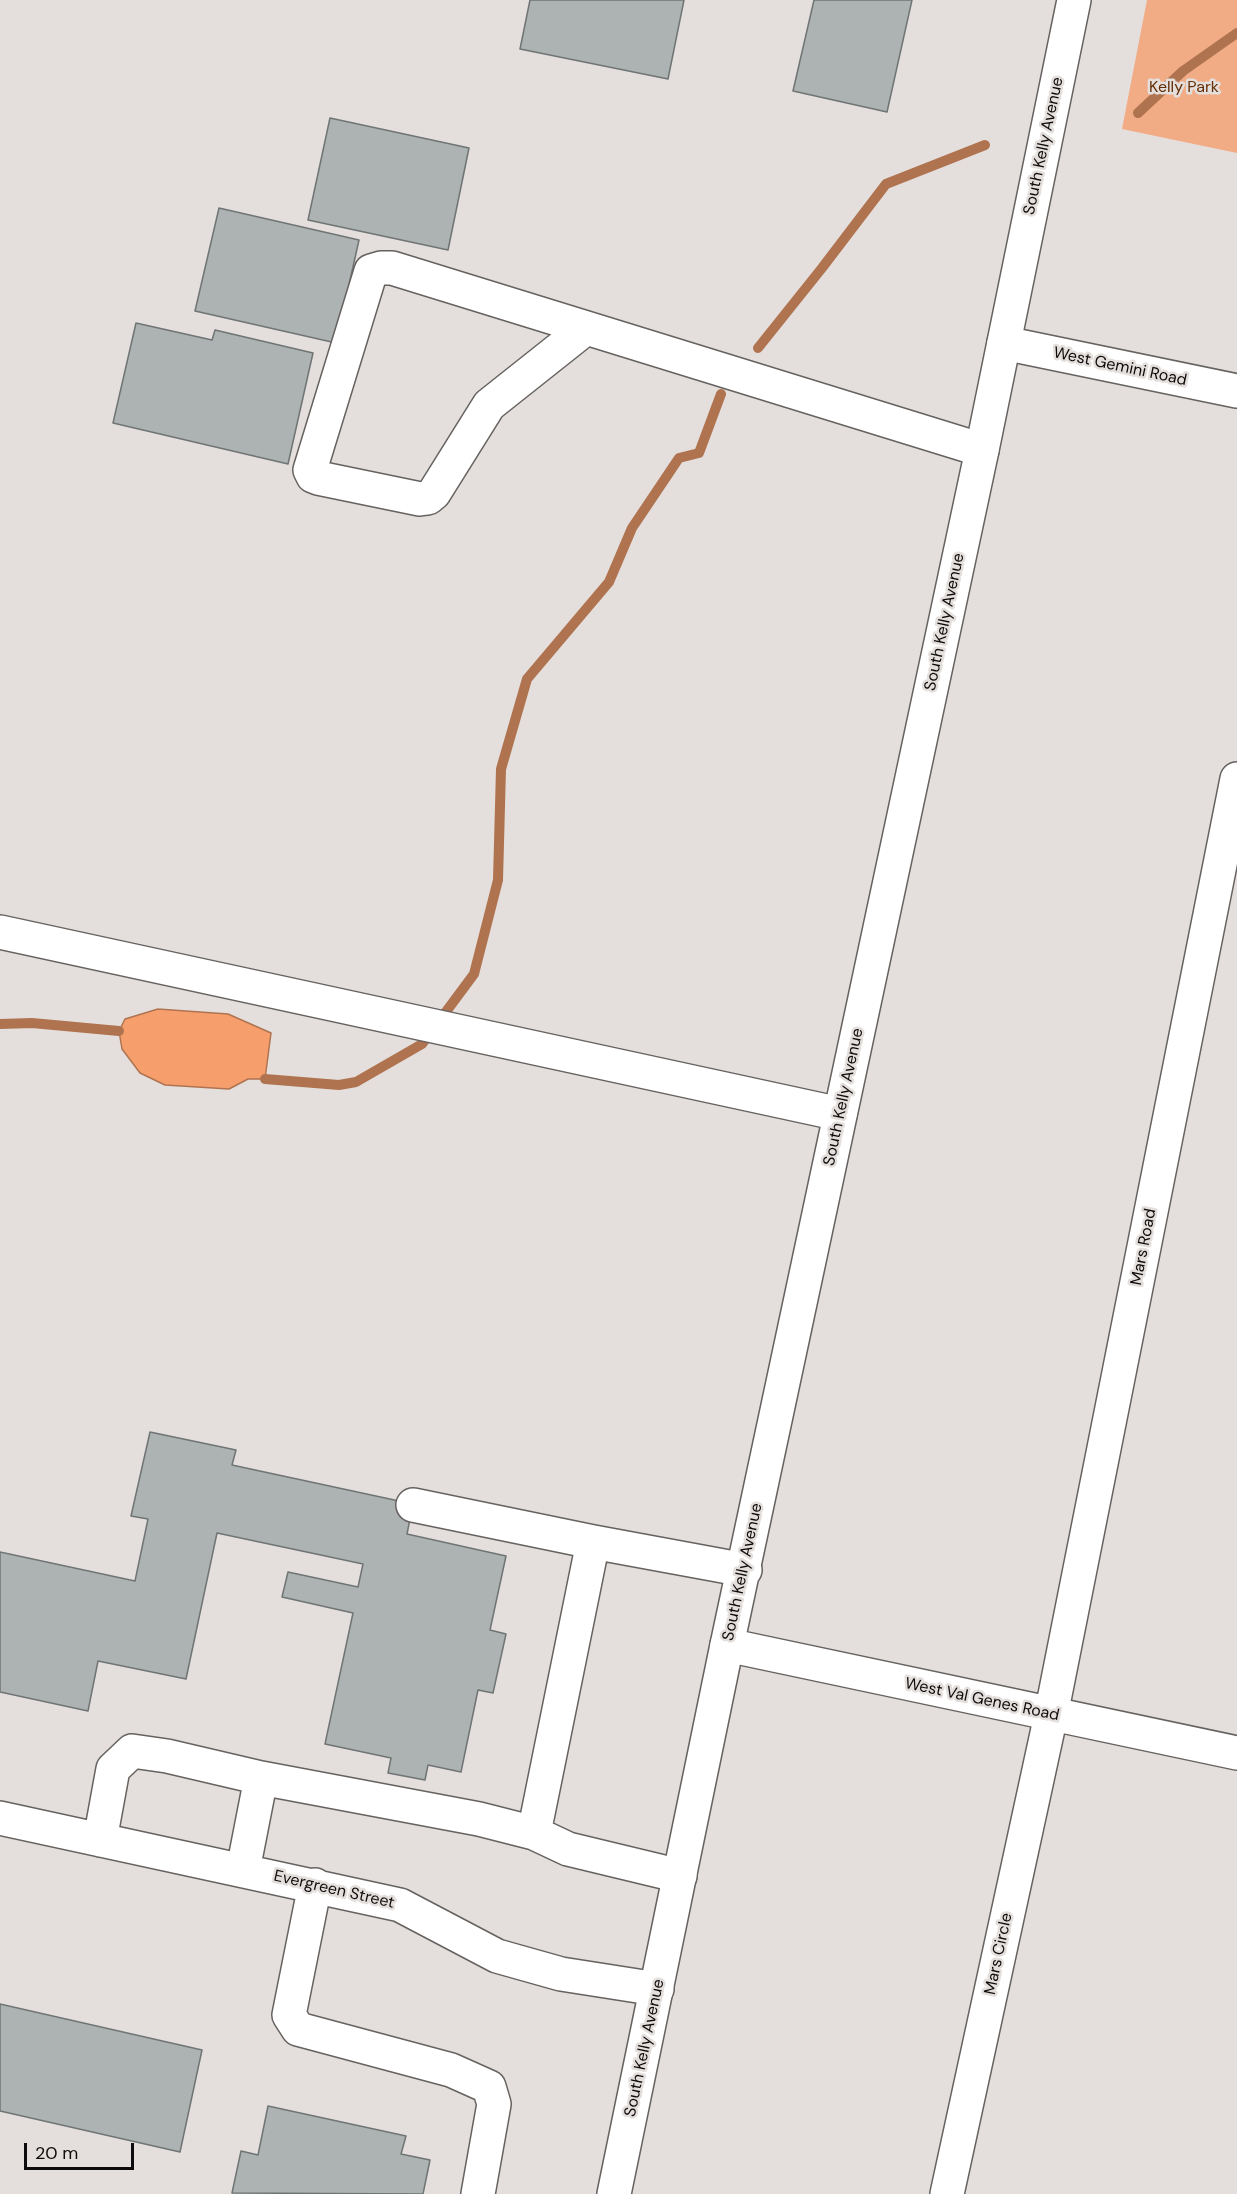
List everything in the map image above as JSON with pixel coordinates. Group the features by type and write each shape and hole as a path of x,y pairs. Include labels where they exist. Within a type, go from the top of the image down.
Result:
{"street":[{"name":"South Kelly Avenue","path":"614,2194 727,1645 745,1570 982,450 1074,0"},
{"path":"586,328 489,405 434,493 428,498 420,499 313,476 310,470 371,271 392,268 982,450"},
{"name":"West Gemini Road","path":"1004,343 1237,392"},
{"name":"Mars Road","path":"1051,1715 1237,779"},
{"path":"0,932 840,1114"},
{"path":"413,1505 745,1570"},
{"path":"534,1833 593,1542"},
{"name":"West Val Genes Road","path":"727,1645 1237,1753"},
{"name":"Mars Circle","path":"947,2194 1051,1715"},
{"path":"100,1840 113,1769 132,1751 167,1756 261,1778 479,1819 534,1833 568,1849 680,1876"},
{"path":"243,1870 261,1778"},
{"name":"Evergreen Street","path":"0,1818 400,1905 497,1956 561,1974 657,1989"},
{"path":"315,1885 290,2015 298,2029 451,2070 489,2087 494,2104 478,2194"}],"green space":[{"name":"Kelly Park","path":"1147,0 1237,0 1237,153 1122,129"}],"shaded area":[{"path":"158,1009 228,1014 271,1033 265,1079 248,1079 229,1089 165,1085 140,1073 122,1049 119,1031 125,1019"}],"building":[{"path":"530,0 684,0 668,79 520,49"},
{"path":"814,0 912,0 887,112 793,91"},
{"path":"330,118 469,148 448,250 308,220"},
{"path":"219,208 359,240 336,343 195,311"},
{"path":"136,323 212,340 215,330 313,353 288,464 113,423"},
{"path":"150,1432 236,1450 232,1465 413,1504 407,1534 506,1556 490,1630 506,1634 493,1693 478,1690 461,1772 428,1765 425,1780 388,1773 391,1758 325,1744 353,1613 282,1597 288,1572 358,1587 363,1564 217,1533 186,1679 98,1661 88,1711 0,1692 0,1552 135,1581 148,1519 131,1516"},
{"path":"0,2004 202,2050 180,2152 0,2111"},
{"path":"268,2106 406,2136 401,2154 430,2160 423,2194 232,2193 241,2151 258,2155"}],"waterway":[{"path":"1138,113 1183,71 1237,33"},
{"path":"758,348 886,184 985,145"},
{"path":"265,1079 339,1085 356,1082 422,1044 474,974 498,880 501,769 527,679 609,582 632,528 679,458 699,453 721,394"},
{"path":"0,1024 32,1023 119,1031"}]}
